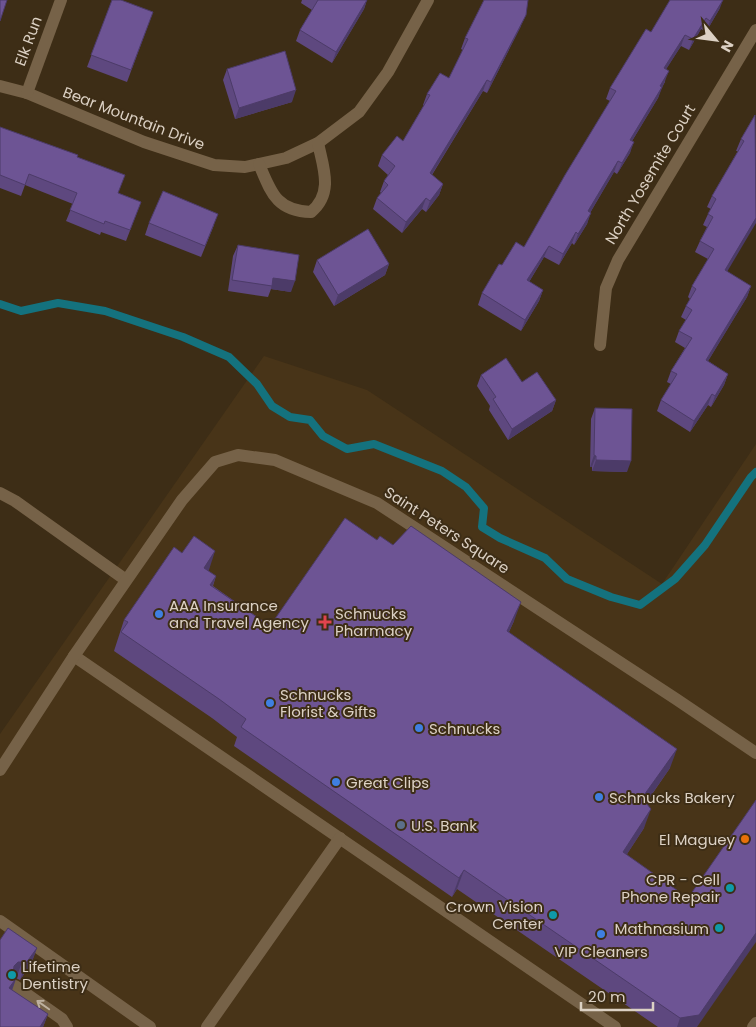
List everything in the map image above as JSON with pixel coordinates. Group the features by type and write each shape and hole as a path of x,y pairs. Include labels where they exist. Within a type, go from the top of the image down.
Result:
{"street":[{"name":"Elk Run","path":"27,93 61,0"},
{"name":"Bear Mountain Drive","path":"0,86 27,93 144,142 214,165 244,167 259,164 286,158 318,143 359,112 388,72 428,0"},
{"name":"North Yosemite Court","path":"600,345 606,288 618,260 756,30"},
{"path":"259,164 275,197 287,207 301,212 311,212 319,206 324,194 326,180 318,143"},
{"name":"Saint Peters Square","path":"0,770 74,656 182,500 215,462 238,455 275,460 377,503 756,753"},
{"path":"0,493 15,501 126,580"},
{"path":"74,656 615,1027"},
{"path":"207,1027 340,838"},
{"path":"0,921 150,1027"},
{"path":"15,986 62,1019 67,1027"},
{"path":"753,1027 756,1023"}],"shaded area":[{"path":"264,356 367,390 662,584 756,444 756,1027 0,1027 0,734"}],"building":[{"path":"0,0 7,0 0,21"},
{"path":"112,0 121,0 153,12 131,70 91,55"},
{"path":"318,0 367,0 336,52 300,30"},
{"path":"484,0 528,0 526,15 491,82 487,80 430,173 443,184 430,201 426,198 406,222 377,198 388,185 384,181 395,166 382,155 397,136 403,141 430,95 427,94 440,73 449,78 468,39 465,38"},
{"path":"670,0 723,0 710,21 706,18 693,39 685,35 664,68 669,71 660,86 662,87 630,140 634,142 622,163 618,161 588,211 591,213 578,234 576,232 563,254 549,246 527,280 543,290 525,320 482,293 499,264 502,265 516,242 524,247 616,91 610,88 646,29 651,32"},
{"path":"285,51 296,90 239,108 227,69"},
{"path":"755,115 756,218 725,270 751,286 706,360 728,374 715,396 712,394 694,421 661,400 677,374 671,371 692,338 679,331 692,310 686,306 696,289 692,286 714,249 700,241 713,217 708,214 716,199 712,196 744,141 741,139"},
{"path":"0,127 78,155 77,157 125,175 118,193 141,202 130,230 105,221 104,224 70,210 77,193 29,174 25,185 0,175"},
{"path":"163,191 218,214 205,246 149,223"},
{"path":"368,229 389,264 338,295 317,260"},
{"path":"238,245 299,255 295,281 273,278 272,286 232,280"},
{"path":"506,358 522,382 537,372 556,400 512,429 493,399 496,397 481,375"},
{"path":"595,408 632,409 631,461 596,460 594,455"},
{"name":"Schnucks","path":"345,518 377,540 380,536 393,545 411,526 521,602 507,631 677,749 642,798 651,809 623,852 688,898 756,800 756,933 699,1015 680,1018 464,870 459,878 241,727 246,719 121,632 128,622 124,620 174,547 182,553 194,536 215,551 204,568 216,576 210,585 270,626"},
{"path":"8,928 37,948 26,963 18,962 14,966 13,973 17,977 9,988 48,1014 40,1027 0,1027 0,940"}],"waterway":[{"path":"0,304 21,311 58,303 105,311 183,337 229,357 257,384 272,406 290,417 310,420 323,436 347,449 374,444 442,471 466,487 484,508 482,527 500,538 545,558 567,579 611,597 640,605 675,579 705,545 756,472"}],"place":[{"name":"AAA Insurance and Travel Agency","path":"159,614"},
{"name":"Schnucks Pharmacy","path":"325,622"},
{"name":"Schnucks Florist & Gifts","path":"270,703"},
{"name":"Schnucks","path":"419,728"},
{"name":"Great Clips","path":"336,782"},
{"name":"Schnucks Bakery","path":"599,797"},
{"name":"U.S. Bank","path":"401,825"},
{"name":"El Maguey","path":"745,839"},
{"name":"CPR - Cell Phone Repair","path":"730,888"},
{"name":"Crown Vision Center","path":"553,915"},
{"name":"Mathnasium","path":"719,928"},
{"name":"VIP Cleaners","path":"601,934"},
{"name":"Lifetime Dentistry","path":"12,975"}]}
